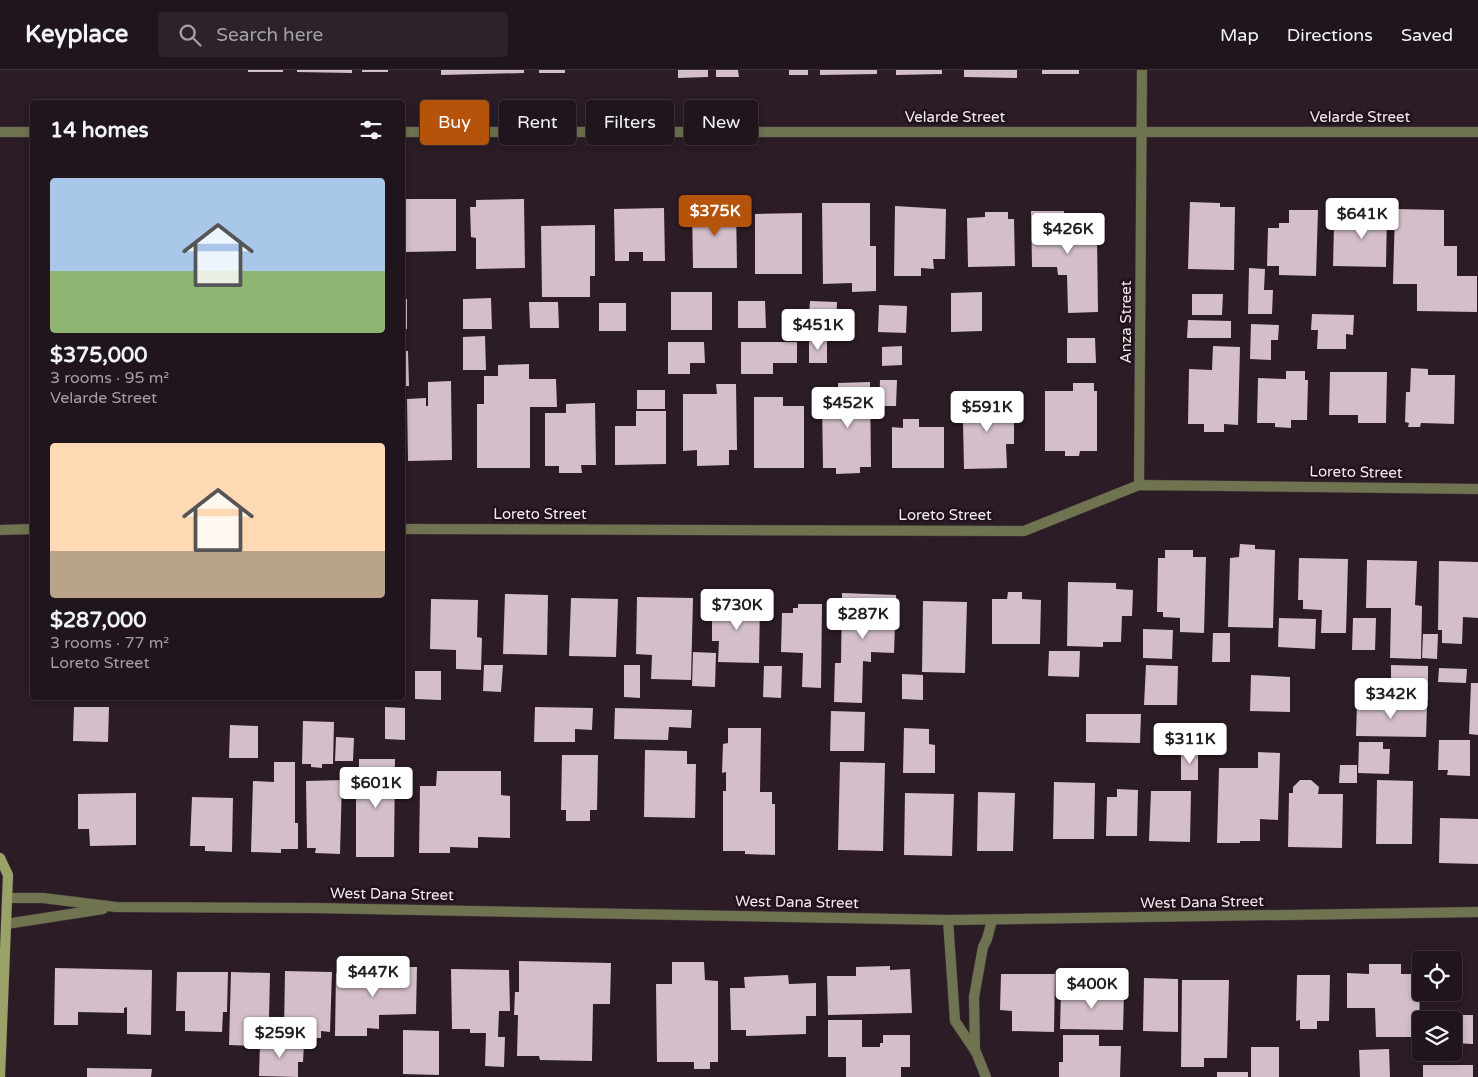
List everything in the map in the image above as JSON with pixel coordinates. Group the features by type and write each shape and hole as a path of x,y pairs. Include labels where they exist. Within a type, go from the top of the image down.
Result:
{"street":[{"name":"Anza Street","path":"1139,485 1142,70"},
{"path":"0,132 30,132"},
{"name":"Velarde Street","path":"405,132 1478,132"},
{"name":"Loreto Street","path":"405,529 1024,531 1139,485 1478,489"},
{"path":"0,530 30,529"},
{"path":"0,858 8,875 4,898 0,1077"},
{"name":"West Dana Street","path":"4,898 43,898 116,907 323,908 948,920 1478,912"},
{"name":"West Dana Street","path":"3,925 116,907"},
{"path":"948,920 955,1022 976,1052 986,1077"},
{"path":"976,1052 974,997 983,947 987,940 992,920"}],"building":[{"path":"248,70 283,70 283,72 248,72"},
{"path":"297,70 352,70 352,73 297,72"},
{"path":"362,70 388,70 388,72 362,72"},
{"path":"441,70 524,70 524,73 441,75"},
{"path":"539,70 565,70 565,73 539,73"},
{"path":"678,70 708,70 708,77 678,78"},
{"path":"716,70 738,70 739,77 716,77"},
{"path":"789,70 808,70 808,75 789,75"},
{"path":"820,70 877,70 877,74 820,75"},
{"path":"896,70 942,70 942,74 896,75"},
{"path":"964,70 1017,70 1017,78 964,77"},
{"path":"1042,70 1079,70 1079,74 1042,74"},
{"path":"405,199 456,199 456,251 405,252"},
{"path":"524,199 525,268 476,269 476,238 471,237 470,207 476,207 476,200"},
{"path":"1190,202 1220,203 1220,207 1235,207 1234,270 1188,269"},
{"path":"822,203 870,203 870,246 876,246 876,291 852,292 852,283 823,284"},
{"path":"736,205 737,268 693,268 692,206"},
{"path":"895,206 946,209 945,259 933,259 934,269 921,268 921,276 894,276"},
{"path":"664,208 665,261 643,261 643,252 629,252 629,261 615,261 614,209"},
{"path":"1395,209 1444,210 1444,246 1457,246 1457,276 1477,276 1477,312 1417,311 1417,284 1393,284"},
{"path":"1289,210 1318,210 1316,276 1279,275 1279,266 1267,266 1268,228 1279,228 1279,223 1289,223"},
{"path":"1349,210 1387,211 1386,267 1333,266 1334,225 1349,225"},
{"path":"1031,211 1064,211 1064,217 1090,217 1090,235 1097,235 1098,312 1068,313 1067,275 1058,275 1057,267 1032,267"},
{"path":"985,212 1008,212 1008,219 1014,219 1015,266 968,267 967,218 985,217"},
{"path":"802,213 802,274 755,274 755,214"},
{"path":"595,225 595,276 590,276 590,297 542,297 541,226"},
{"path":"1249,268 1265,269 1264,290 1273,290 1272,314 1248,314"},
{"path":"671,292 712,292 712,330 671,330"},
{"path":"982,292 982,331 951,332 951,293"},
{"path":"1192,294 1223,294 1222,315 1192,315"},
{"path":"491,298 492,329 463,329 463,299"},
{"path":"405,299 407,299 407,329 405,329"},
{"path":"738,301 765,301 766,328 738,328"},
{"path":"810,301 837,302 836,331 808,330"},
{"path":"529,302 558,302 559,328 530,328"},
{"path":"599,303 626,303 626,331 599,331"},
{"path":"879,305 907,306 906,333 878,332"},
{"path":"1312,314 1354,315 1353,335 1346,334 1346,349 1317,349 1318,330 1311,330"},
{"path":"1188,320 1231,321 1231,338 1187,338"},
{"path":"1251,324 1279,325 1278,340 1271,340 1271,360 1250,359"},
{"path":"485,336 486,370 463,370 463,337"},
{"path":"1067,338 1095,338 1096,363 1067,363"},
{"path":"809,339 827,339 827,363 809,363"},
{"path":"668,342 704,342 705,363 690,363 690,374 668,374"},
{"path":"741,342 797,342 797,363 773,363 773,374 741,374"},
{"path":"902,346 902,365 882,366 882,347"},
{"path":"1213,346 1240,347 1238,425 1224,424 1224,432 1204,432 1204,424 1188,424 1189,369 1212,370"},
{"path":"405,351 408,351 409,386 405,386"},
{"path":"529,364 529,379 556,379 557,407 530,407 530,468 477,468 477,404 484,404 484,376 498,376 498,365"},
{"path":"1411,368 1428,369 1428,375 1455,375 1454,424 1421,423 1420,427 1408,427 1409,423 1405,422 1406,392 1410,392"},
{"path":"1286,371 1305,371 1305,380 1308,380 1307,420 1291,420 1291,428 1275,427 1275,423 1257,423 1258,378 1286,379"},
{"path":"1330,372 1387,372 1386,423 1358,423 1358,415 1329,415"},
{"path":"880,380 897,380 896,406 879,406"},
{"path":"451,381 452,460 408,461 407,399 426,398 426,406 428,406 428,382"},
{"path":"870,382 871,467 860,467 860,473 836,474 836,468 823,468 822,401 838,401 838,383"},
{"path":"1073,383 1094,383 1094,391 1097,391 1097,451 1080,451 1079,456 1065,456 1065,451 1045,451 1045,391 1073,391"},
{"path":"716,384 736,384 737,450 729,450 729,465 697,466 697,450 683,451 683,394 717,394"},
{"path":"637,390 665,390 665,409 637,409"},
{"path":"1007,396 1007,422 1014,422 1014,444 1006,444 1007,468 964,469 963,423 968,422 968,397"},
{"path":"754,397 783,397 783,406 804,406 804,468 754,468"},
{"path":"595,403 596,465 581,465 582,473 559,473 559,466 545,466 545,413 566,413 566,404"},
{"path":"636,411 666,411 666,464 615,465 615,426 636,426"},
{"path":"903,419 919,419 919,427 944,427 944,468 892,468 892,427 903,428"},
{"path":"1240,544 1255,545 1255,549 1275,550 1273,628 1228,627 1230,558 1239,557"},
{"path":"1165,550 1193,550 1193,557 1206,557 1204,633 1180,632 1180,618 1163,617 1163,612 1157,612 1158,558 1165,558"},
{"path":"1299,558 1348,559 1346,633 1321,633 1322,610 1303,609 1303,600 1298,600"},
{"path":"1367,560 1417,561 1415,605 1422,606 1421,659 1390,658 1391,608 1366,608"},
{"path":"1439,561 1478,562 1478,618 1463,617 1462,644 1442,643 1442,630 1438,630"},
{"path":"1068,582 1116,583 1116,589 1133,590 1132,616 1122,616 1121,642 1103,642 1103,647 1067,646"},
{"path":"1008,592 1022,592 1022,599 1041,600 1040,644 992,644 992,599 1007,599"},
{"path":"842,593 896,595 894,653 871,652 871,662 863,661 862,703 834,702 835,663 841,663"},
{"path":"505,594 548,595 547,655 503,654"},
{"path":"637,597 693,598 691,680 651,679 652,655 636,654"},
{"path":"571,598 618,599 616,657 569,656"},
{"path":"431,599 478,600 477,637 482,638 481,670 456,669 456,650 430,649"},
{"path":"923,601 967,602 965,673 922,672"},
{"path":"712,602 760,603 759,663 718,662 719,641 712,641"},
{"path":"798,604 822,604 821,688 802,687 803,653 781,652 782,613 793,613 793,608 798,608"},
{"path":"1279,618 1316,619 1315,649 1278,647"},
{"path":"1353,618 1376,618 1375,650 1352,650"},
{"path":"1143,629 1173,630 1172,659 1143,658"},
{"path":"1213,633 1230,633 1230,662 1212,662"},
{"path":"1423,634 1438,634 1437,659 1422,658"},
{"path":"1049,651 1080,651 1079,677 1048,676"},
{"path":"693,652 716,653 715,687 692,686"},
{"path":"484,665 503,665 501,692 483,691"},
{"path":"624,665 640,665 640,698 624,697"},
{"path":"1146,665 1178,666 1177,705 1144,705"},
{"path":"1391,665 1428,666 1428,700 1391,699"},
{"path":"764,666 782,666 781,698 763,697"},
{"path":"1439,668 1467,669 1466,683 1438,682"},
{"path":"415,671 441,671 441,700 415,699"},
{"path":"902,674 923,675 923,700 902,699"},
{"path":"1251,675 1290,677 1290,712 1250,711"},
{"path":"1471,683 1478,683 1478,735 1469,734"},
{"path":"1357,703 1427,705 1426,737 1356,736"},
{"path":"74,707 109,707 108,742 73,741"},
{"path":"385,707 405,708 405,740 385,739"},
{"path":"535,707 593,708 592,730 575,729 575,742 534,742"},
{"path":"615,708 692,710 691,728 669,727 668,740 614,739"},
{"path":"831,711 865,712 864,751 830,751"},
{"path":"1086,714 1141,714 1140,743 1086,742"},
{"path":"303,721 334,722 333,764 322,764 322,768 311,767 311,764 302,764"},
{"path":"230,725 258,726 258,758 229,758"},
{"path":"728,728 761,728 760,792 772,792 772,804 775,804 775,855 745,854 745,851 723,851 723,791 726,791 726,772 722,773 723,744 728,743"},
{"path":"904,728 929,729 929,744 935,745 935,773 903,773"},
{"path":"336,737 354,738 353,761 335,761"},
{"path":"1439,740 1470,740 1470,776 1447,775 1448,770 1438,770"},
{"path":"1359,742 1383,742 1383,749 1390,749 1389,774 1358,773"},
{"path":"645,750 687,751 687,764 696,764 695,818 644,817"},
{"path":"1181,750 1198,750 1198,780 1181,780"},
{"path":"1258,752 1280,753 1278,820 1260,819 1260,841 1217,843 1219,768 1258,768"},
{"path":"562,755 598,755 597,810 590,810 590,821 566,821 566,810 561,810"},
{"path":"359,759 395,759 394,857 356,857 356,796 359,796"},
{"path":"274,762 295,762 295,823 298,823 298,849 281,849 281,853 251,852 253,781 274,782"},
{"path":"840,762 885,763 883,851 838,850"},
{"path":"1340,765 1357,765 1357,783 1339,783"},
{"path":"437,771 501,771 501,795 510,796 510,838 478,837 478,848 450,847 450,853 419,853 420,786 436,786"},
{"path":"342,780 340,854 315,853 316,848 307,848 306,781"},
{"path":"1300,780 1311,780 1319,787 1318,794 1343,794 1342,848 1288,847 1289,793 1293,793 1293,787"},
{"path":"1377,780 1413,781 1412,844 1376,844"},
{"path":"1054,782 1095,783 1094,839 1053,839"},
{"path":"1117,789 1138,790 1137,836 1106,836 1107,797 1117,797"},
{"path":"1151,791 1191,791 1190,842 1149,841"},
{"path":"978,792 1015,793 1013,851 977,851"},
{"path":"136,793 136,845 90,846 89,829 78,829 78,794"},
{"path":"905,793 954,794 952,856 904,855"},
{"path":"192,797 233,798 232,852 205,851 205,846 190,846"},
{"path":"1440,818 1478,819 1478,864 1439,863"},
{"path":"519,961 611,963 610,1004 593,1004 592,1061 540,1060 539,1056 517,1056 518,1015 514,1015 515,992 519,992"},
{"path":"672,962 704,962 705,980 718,981 718,1062 710,1062 710,1069 694,1069 694,1062 657,1062 656,984 672,984"},
{"path":"1369,964 1401,964 1401,974 1412,974 1412,1001 1420,1001 1419,1011 1412,1011 1412,1037 1376,1037 1375,1008 1347,1008 1347,973 1369,974"},
{"path":"890,966 890,970 910,969 912,1013 828,1015 827,976 856,976 856,967"},
{"path":"375,967 417,967 416,1014 379,1015 379,1029 367,1028 367,1036 335,1036 336,973 374,974"},
{"path":"55,968 152,970 151,1035 127,1034 127,1007 124,1008 124,1013 78,1012 78,1025 54,1025"},
{"path":"451,969 509,970 510,1011 499,1011 498,1037 505,1037 504,1067 485,1066 486,1033 470,1033 470,1029 452,1029"},
{"path":"285,971 332,972 330,1032 321,1031 321,1038 298,1038 298,1031 284,1031"},
{"path":"177,972 228,972 227,1012 223,1012 222,1032 185,1031 185,1011 176,1011"},
{"path":"231,972 270,973 269,1020 256,1020 255,1046 229,1045"},
{"path":"1001,974 1055,974 1054,1032 1012,1031 1012,1011 1000,1010"},
{"path":"788,975 789,984 816,983 816,1016 806,1016 806,1034 746,1036 746,1030 731,1030 730,988 745,988 744,977"},
{"path":"1297,975 1330,975 1329,1021 1317,1021 1317,1029 1300,1029 1300,1020 1296,1021"},
{"path":"1144,978 1178,979 1178,1032 1143,1031"},
{"path":"1182,980 1229,980 1227,1058 1204,1058 1204,1067 1181,1067"},
{"path":"1061,991 1124,992 1123,1030 1060,1029"},
{"path":"1462,1015 1473,1015 1473,1044 1462,1043"},
{"path":"828,1020 862,1020 862,1047 880,1047 880,1043 883,1043 883,1035 910,1035 910,1067 901,1067 901,1077 846,1077 846,1057 828,1057"},
{"path":"403,1030 439,1031 439,1075 403,1074"},
{"path":"1063,1035 1099,1035 1099,1046 1121,1046 1120,1077 1059,1077 1059,1062 1063,1062"},
{"path":"260,1042 304,1043 303,1062 298,1062 298,1077 259,1076"},
{"path":"1251,1047 1279,1047 1279,1077 1251,1077"},
{"path":"1389,1049 1390,1077 1360,1077 1359,1050"},
{"path":"1423,1065 1473,1065 1473,1077 1423,1077"},
{"path":"87,1068 152,1069 151,1077 87,1077"},
{"path":"1217,1072 1248,1072 1248,1077 1217,1077"}]}
